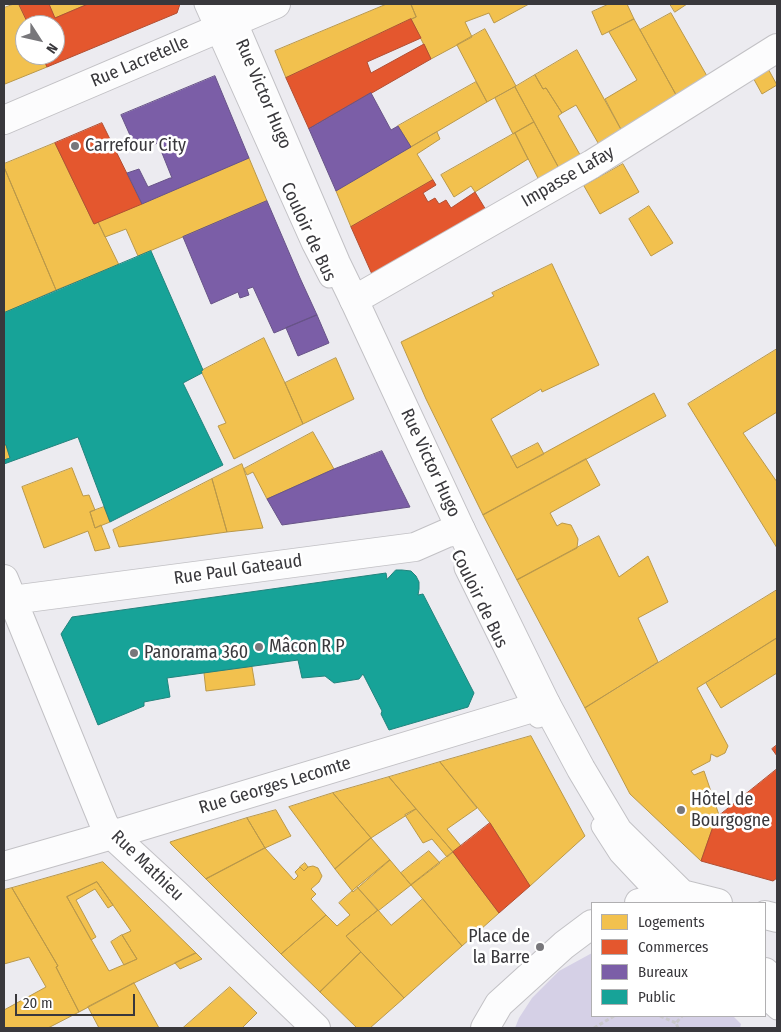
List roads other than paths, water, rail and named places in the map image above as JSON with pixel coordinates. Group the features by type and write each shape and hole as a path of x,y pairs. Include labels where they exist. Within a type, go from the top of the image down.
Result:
{"street":[{"name":"Rue Lacretelle","path":"4,120 191,41 224,18 276,4"},
{"name":"Rue Victor Hugo","path":"224,18 354,300 454,531 539,706 581,769 618,831 668,901"},
{"name":"Impasse Lafay","path":"354,300 592,164 777,48"},
{"name":"Rue Paul Gateaud","path":"8,590 415,546 454,531"},
{"name":"Rue Mathieu","path":"8,590 104,824 112,835 316,1028"},
{"name":"Rue Georges Lecomte","path":"4,866 539,706"},
{"path":"668,901 693,902"},
{"path":"485,1028 500,1004 564,945 591,925"},
{"path":"766,973 777,983"}],"lane":[{"name":"Couloir de Bus","path":"204,4 224,18 312,245 337,293 423,477 454,531"},
{"path":"766,1000 777,1010"}],"place":[{"name":"Carrefour City","path":"75,146"},
{"name":"Mâcon R P","path":"259,647"},
{"name":"Panorama 360","path":"134,653"},
{"name":"Hôtel de Bourgogne","path":"681,810"},
{"name":"Place de la Barre","path":"540,947"}]}
